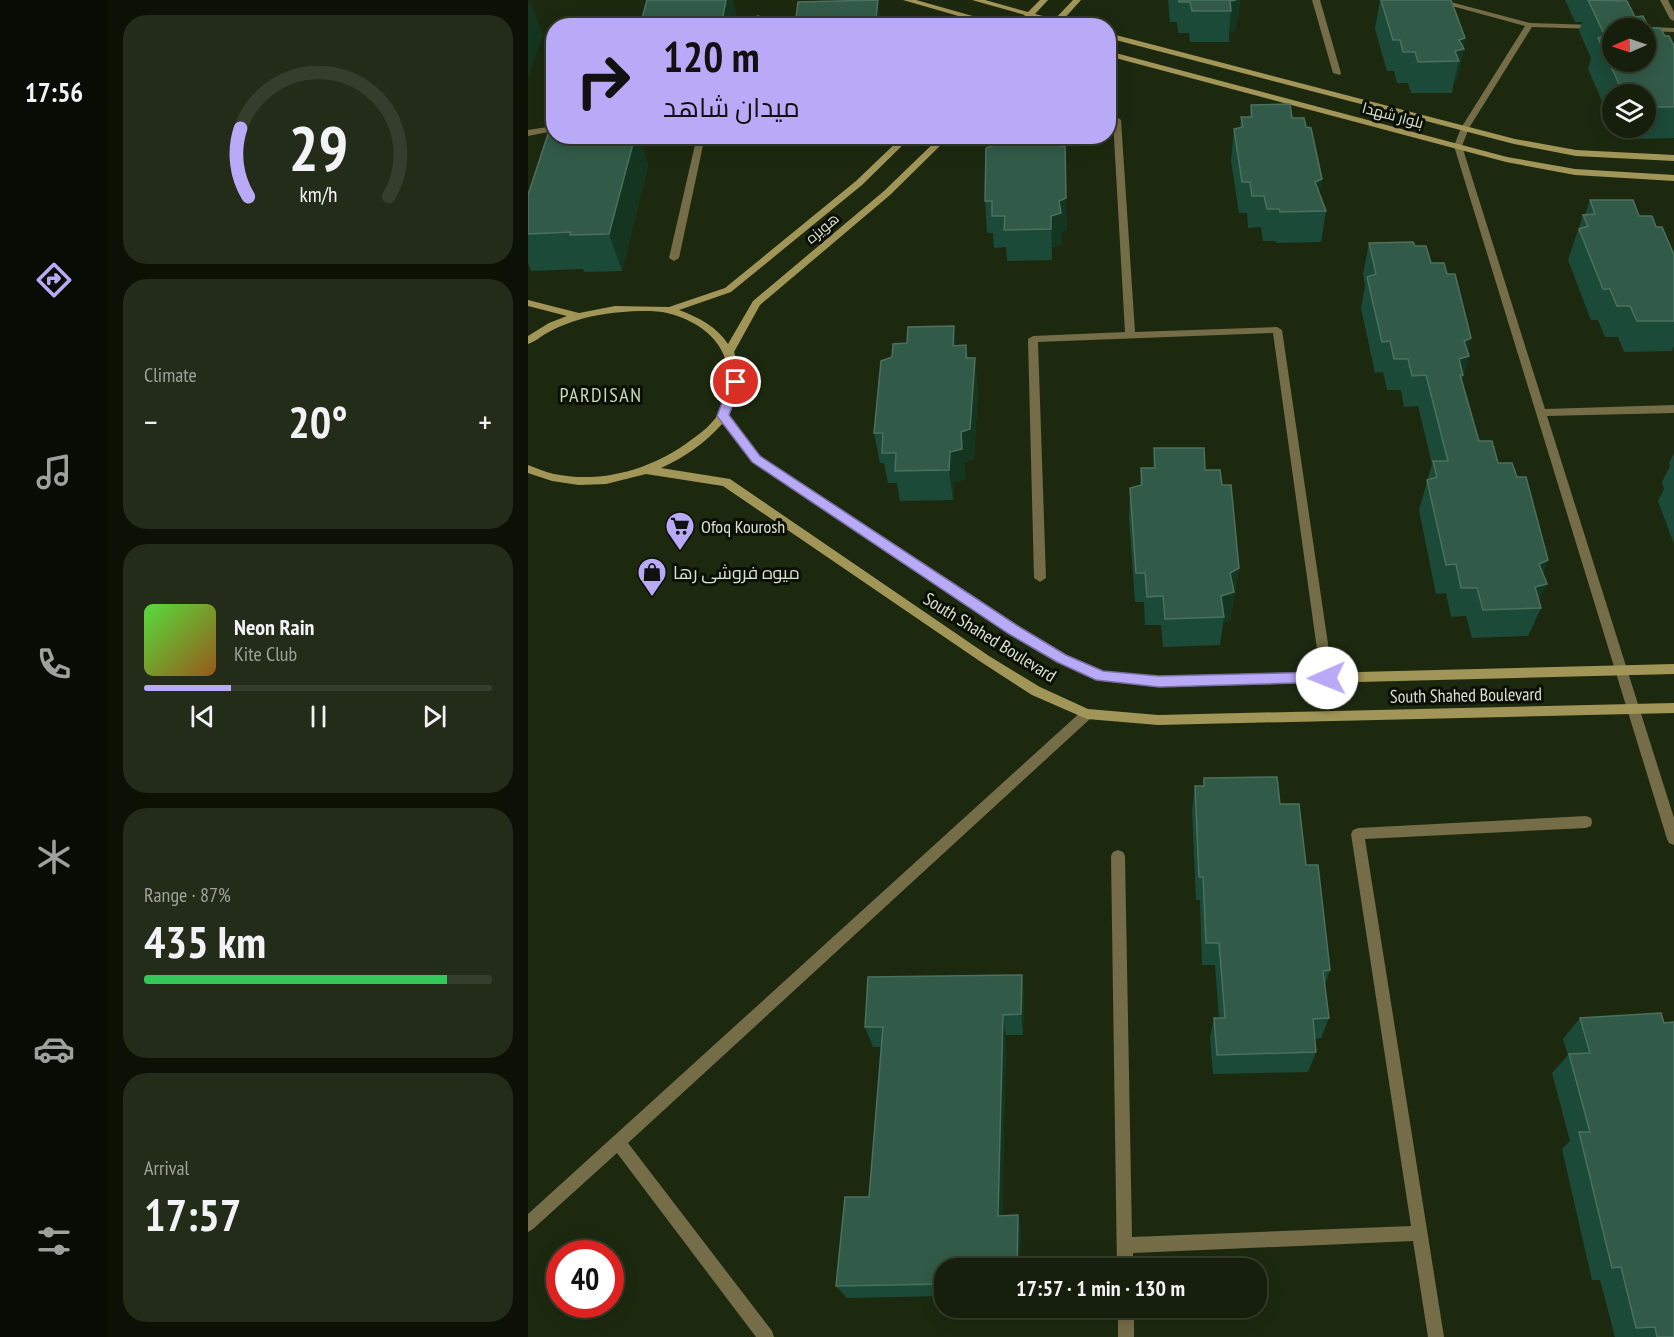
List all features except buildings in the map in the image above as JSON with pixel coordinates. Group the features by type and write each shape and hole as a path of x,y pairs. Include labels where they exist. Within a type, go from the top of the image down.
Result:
{"street":[{"path":"907,0 974,18"},
{"path":"976,0 1041,18"},
{"path":"1026,18 1044,0"},
{"path":"1060,18 1077,0"},
{"path":"1316,0 1337,73"},
{"path":"1434,0 1530,26 1602,28"},
{"path":"1479,0 1484,13"},
{"path":"1664,0 1674,19"},
{"path":"1530,26 1466,128 1458,146 1674,839"},
{"path":"1656,29 1674,30"},
{"name":"بلوار شهدا","path":"1116,37 1514,141 1576,153 1674,158"},
{"name":"بلوار شهدا","path":"1116,55 1506,159 1575,172 1674,178"},
{"path":"1117,120 1130,336"},
{"path":"528,133 546,130"},
{"path":"674,258 699,144"},
{"name":"هویزه","path":"670,310 728,290 860,183 900,144"},
{"name":"هویزه","path":"730,350 756,303 887,193 938,144"},
{"path":"528,303 578,316"},
{"path":"528,341 535,335 578,316 626,307 670,310 706,326 730,350 736,382 723,416 691,447 646,470 594,481 544,477 528,469"},
{"path":"1040,578 1034,339 1276,330 1327,678"},
{"path":"1541,413 1674,409"},
{"name":"South Shahed Boulevard","path":"723,416 756,459 1014,630 1061,658 1101,676 1159,682 1674,669"},
{"name":"South Shahed Boulevard","path":"646,470 726,482 985,659 1036,691 1087,714 1158,720 1674,708"},
{"path":"528,483 544,477"},
{"path":"528,1224 1087,714"},
{"path":"1436,1337 1358,834 1586,822"},
{"path":"1118,856 1125,1258"},
{"path":"618,1142 766,1337"},
{"path":"1125,1245 1420,1233"},
{"path":"1126,1318 1126,1337"}],"place":[{"name":"Ofoq Kourosh","path":"680,552"},
{"name":"میوه فروشی رها","path":"652,598"}],"district":[{"name":"PARDISAN","path":"601,395"}],"route":[{"path":"736,382 723,416 756,459 1014,630 1061,658 1101,676 1159,682 1327,678"}]}
